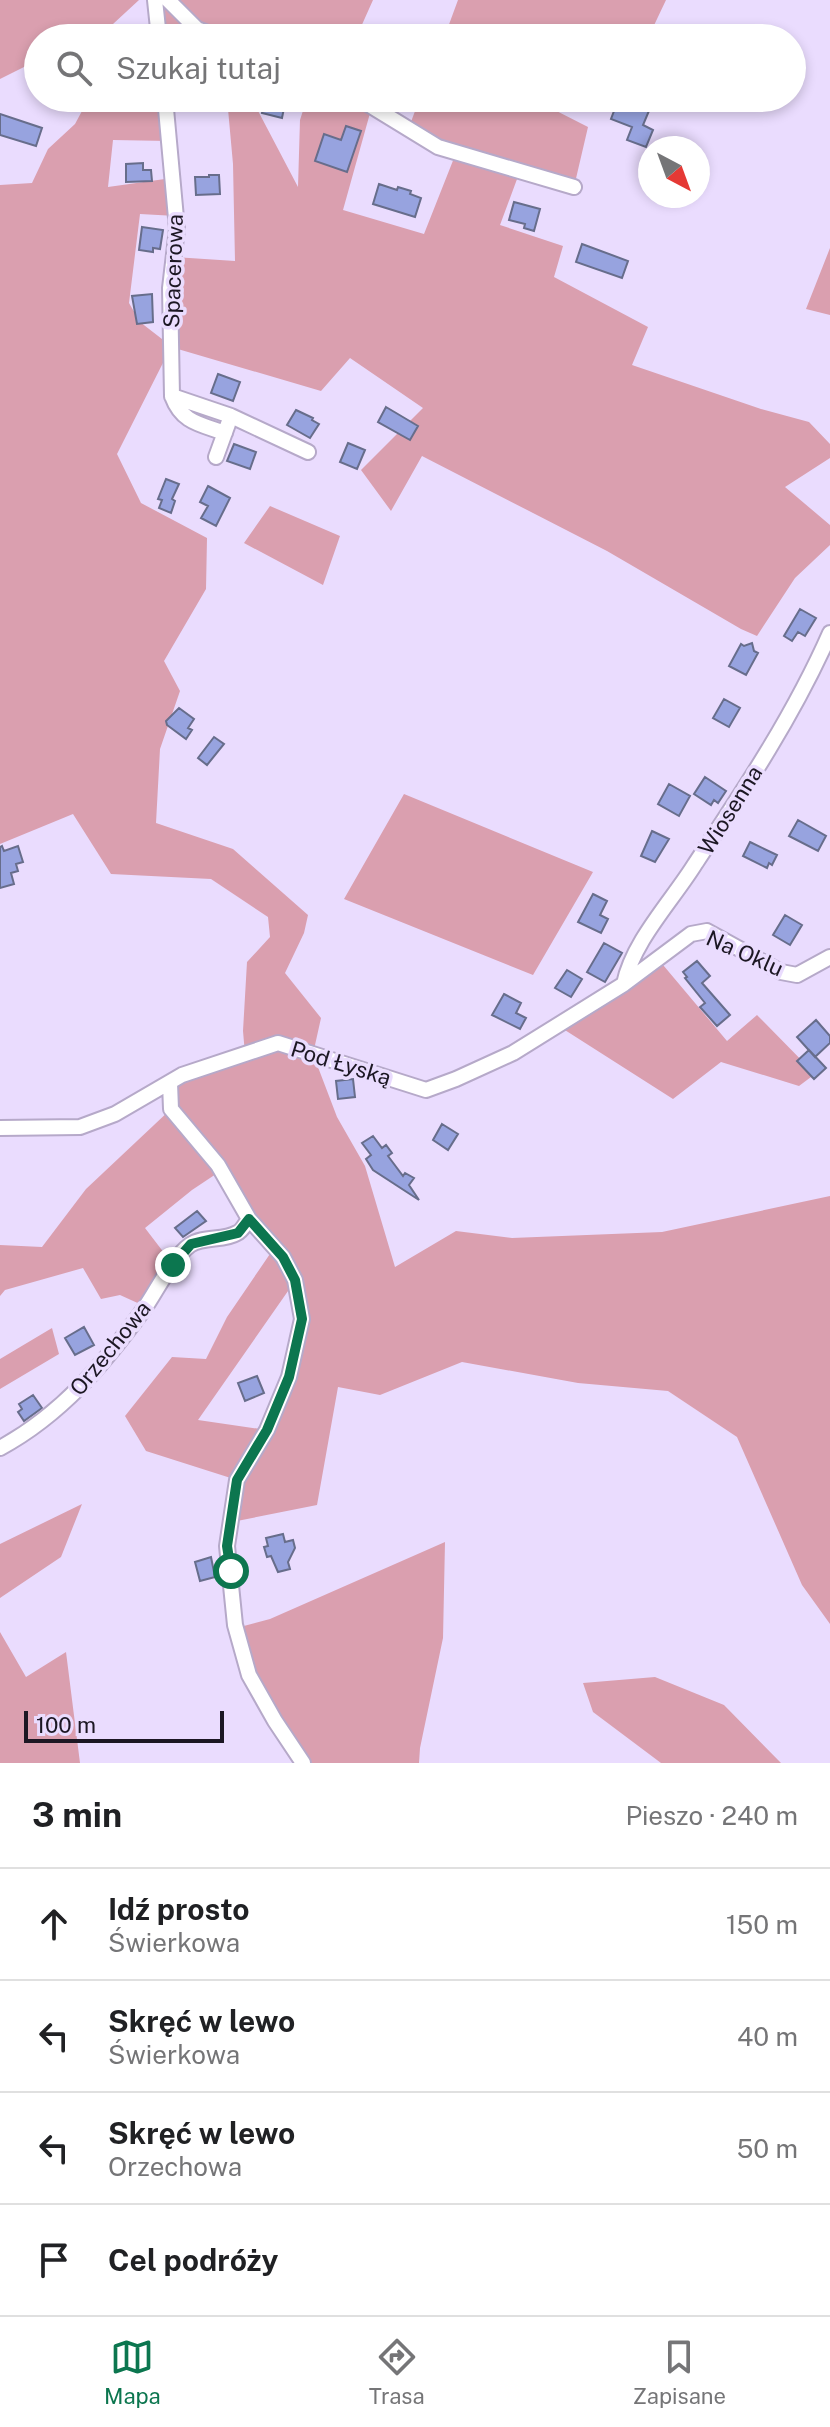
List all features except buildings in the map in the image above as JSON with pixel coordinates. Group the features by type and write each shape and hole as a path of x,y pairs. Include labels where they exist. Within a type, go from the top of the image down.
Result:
{"street":[{"path":"155,0 158,24"},
{"path":"168,0 192,24"},
{"name":"Spacerowa","path":"166,112 177,229 170,288 172,396"},
{"path":"381,112 438,147 574,187"},
{"path":"172,396 231,416 308,452"},
{"path":"172,396 178,411 191,421 225,433"},
{"path":"216,457 231,416"},
{"name":"Wiosenna","path":"624,984 628,968 654,923 723,822 784,724 830,633"},
{"name":"Na Oklu","path":"624,984 691,934 707,931 781,972 797,975 830,957"},
{"name":"Pod Łyską","path":"0,1128 80,1127 115,1114 182,1075 278,1043 426,1090 513,1053 624,984"},
{"path":"170,1083 171,1109 218,1165 249,1219 283,1257 295,1280 302,1319 289,1377 267,1430 237,1480 227,1546 235,1625 249,1675 303,1763"},
{"name":"Orzechowa","path":"0,1448 25,1435 73,1395 104,1362 191,1244 238,1233 249,1219"}],"shaded area":[{"path":"0,0 139,0 113,24 24,24 24,67 0,79"},
{"path":"155,0 373,0 362,24 158,24"},
{"path":"458,0 666,0 655,24 449,24"},
{"path":"81,112 166,112 169,141 113,140 108,187 172,178 176,216 140,214 129,303 140,322 171,346 174,257 235,261 228,112 259,112 298,187 303,112 370,112 343,210 424,234 456,153 409,127 415,112 559,112 588,127 574,187 520,171 500,225 563,246 554,277 648,327 632,365 809,422 830,444 830,458 785,487 830,525 830,545 795,578 757,636 607,551 422,456 391,511 361,470 423,408 350,358 321,391 171,347 117,454 141,503 207,538 206,589 164,661 180,691 160,749 156,823 233,849 308,915 304,933 285,973 321,1018 313,1054 337,1117 365,1166 395,1267 456,1231 512,1238 662,1232 830,1196 830,1624 802,1585 737,1437 668,1391 578,1383 462,1362 380,1395 338,1387 317,1505 232,1522 237,1480 146,1451 125,1416 172,1357 206,1359 227,1317 274,1248 216,1174 145,1228 171,1262 142,1305 120,1295 101,1299 83,1268 5,1290 0,1296 0,1245 42,1247 86,1189 171,1109 170,1083 245,1054 243,1031 247,962 270,937 268,917 211,879 111,874 73,814 0,844 0,185 32,183 48,149 75,124","holes":["295,1281 302,1319 267,1430 198,1420"]},
{"path":"830,248 830,315 806,309"},
{"path":"270,506 340,536 323,585 244,543"},
{"path":"404,794 593,872 533,975 344,899"},
{"path":"658,959 727,1041 757,1015 815,1074 799,1086 721,1062 673,1099 557,1025"},
{"path":"52,1328 59,1354 0,1389 0,1359"},
{"path":"82,1504 61,1557 0,1598 0,1544"},
{"path":"445,1542 443,1638 419,1763 303,1763 247,1674 240,1627 270,1619"},
{"path":"0,1632 26,1677 66,1652 80,1763 0,1763"},
{"path":"655,1677 724,1705 781,1763 661,1763 593,1712 583,1683"}],"route":[{"path":"173,1265 191,1244 238,1233 249,1219 283,1257 295,1280 302,1319 289,1377 267,1430 237,1480 227,1546 231,1571"}]}
